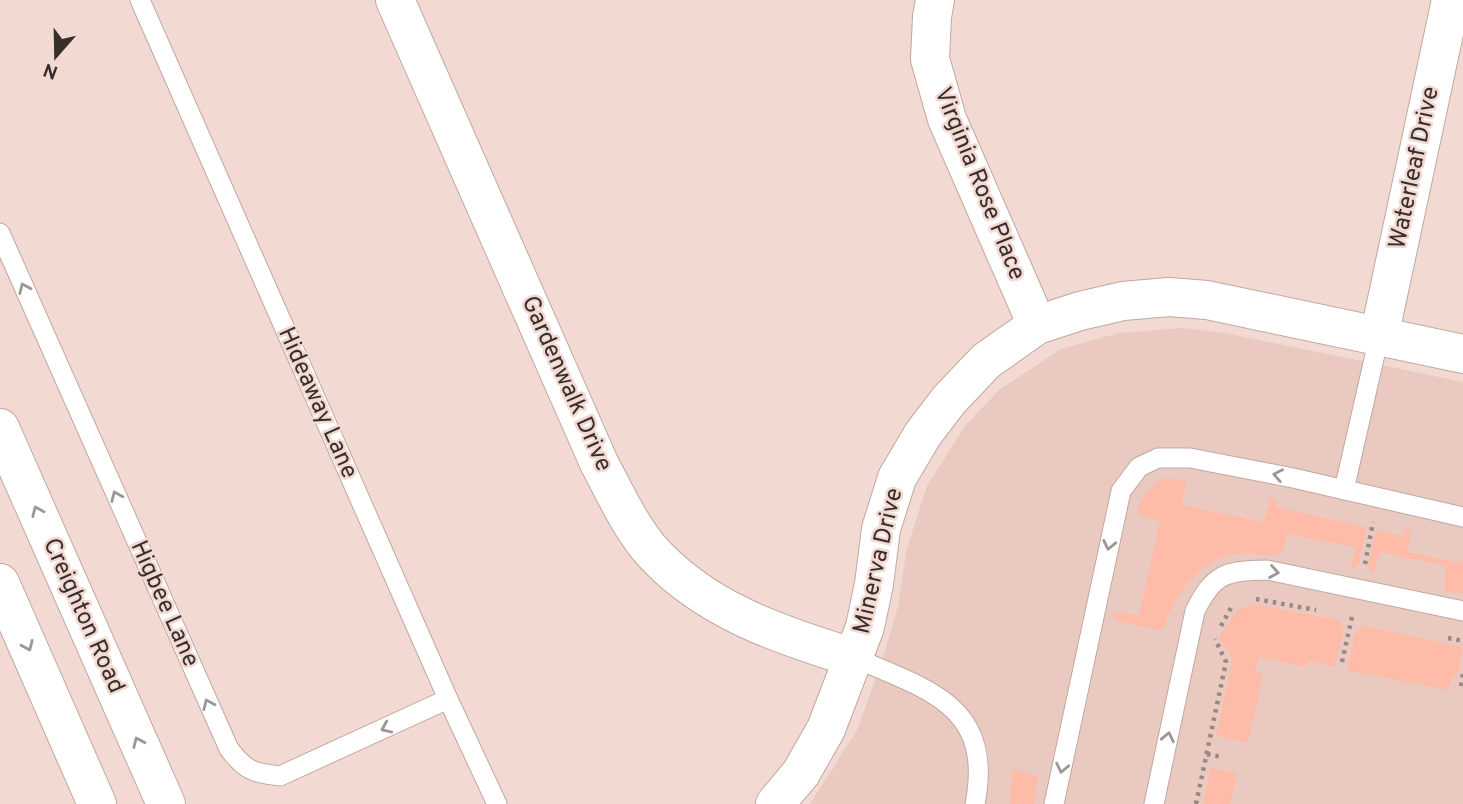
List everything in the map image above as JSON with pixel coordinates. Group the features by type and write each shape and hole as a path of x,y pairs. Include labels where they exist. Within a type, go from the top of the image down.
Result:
{"street":[{"name":"Gardenwalk Drive","path":"395,0 599,463 648,546 688,586 741,617 794,639 855,658"},
{"name":"Virginia Rose Place","path":"935,0 930,59 947,119 1037,325"},
{"name":"Waterleaf Drive","path":"1379,337 1451,0"},
{"name":"Minerva Drive","path":"775,804 801,773 826,729 855,658 869,605 881,529 897,478 923,434 949,400 986,361 1037,325 1122,301 1169,297 1207,300 1463,354"},
{"name":"Creighton Road","path":"0,428 166,804"},
{"path":"0,583 97,804"}],"lane":[{"name":"Hideaway Lane","path":"140,0 448,699 497,804"},
{"name":"Higbee Lane","path":"0,233 229,750 242,766 257,774 280,776 448,699"},
{"path":"1344,490 1379,337"},
{"path":"1054,804 1121,491 1139,467 1158,458 1190,458 1463,517"},
{"path":"1154,804 1195,611 1205,590 1219,577 1239,570 1267,570 1463,611"},
{"path":"855,658 933,692 957,710 972,736 980,769 975,804"}],"path":[{"path":"1362,520 1374,523 1363,571"},
{"path":"1249,598 1326,612"},
{"path":"1185,797 1197,802 1226,662 1214,637 1233,604 1241,601"},
{"path":"1339,614 1364,619"},
{"path":"1342,662 1352,617"},
{"path":"1438,636 1463,641"},
{"path":"1461,687 1463,674"},
{"path":"1207,754 1222,757"}],"shaded area":[{"path":"1182,328 1225,333 1463,382 1463,804 810,804 857,730 898,606 907,548 927,486 965,426 999,390 1061,349 1119,333"},
{"path":"1160,479 1184,480 1186,485 1182,505 1263,522 1271,498 1277,500 1275,507 1366,527 1359,564 1353,569 1351,565 1356,547 1287,534 1282,552 1278,554 1244,553 1229,556 1203,569 1183,589 1163,629 1116,621 1113,615 1116,612 1139,615 1160,521 1139,515 1137,510 1146,492"},
{"path":"1406,527 1411,533 1408,552 1461,563 1463,558 1463,593 1447,592 1444,587 1446,566 1381,552 1373,574 1368,566 1376,530 1404,536"},
{"path":"1251,604 1338,620 1344,628 1335,667 1308,661 1307,667 1259,657 1255,672 1263,674 1248,743 1216,736 1233,659 1219,637 1237,611"},
{"path":"1363,626 1463,647 1457,675 1450,681 1448,690 1347,670 1355,633"},
{"path":"1211,768 1237,774 1230,804 1203,804"},
{"path":"1012,769 1038,776 1034,804 1010,804"}]}
